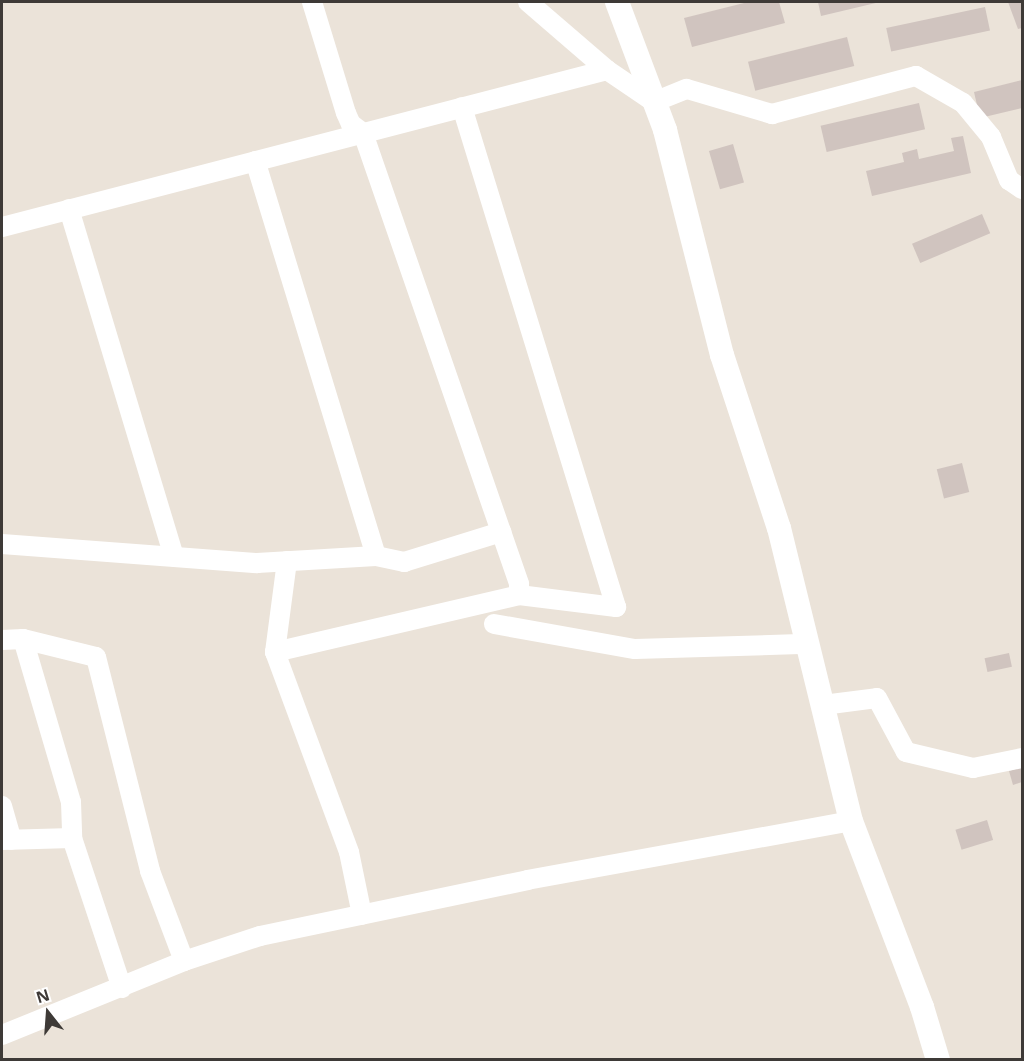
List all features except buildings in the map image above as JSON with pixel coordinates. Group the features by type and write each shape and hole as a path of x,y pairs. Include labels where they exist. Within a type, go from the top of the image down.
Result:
{"street":[{"path":"312,2 346,112 351,124 363,133 519,584 519,595"},
{"path":"528,2 608,70 654,102"},
{"path":"617,2 654,102 722,355 779,528 851,821 922,1007 938,1059"},
{"path":"2,227 608,70"},
{"path":"654,102 687,89 772,114 916,76 963,103 991,137 1009,180 1023,189"},
{"path":"275,652 519,595 616,607 462,107"},
{"path":"255,161 376,556"},
{"path":"69,209 174,556"},
{"path":"2,544 286,561 376,556 404,562 501,532"},
{"path":"286,561 275,652 349,852 362,915"},
{"path":"494,624 635,649 808,644"},
{"path":"23,639 70,802 72,838 122,987"},
{"path":"2,640 23,639 96,657 150,872 184,961"},
{"path":"823,705 877,698 906,752 973,768 1023,758"},
{"path":"2,806 7,840 72,838"},
{"path":"2,1035 184,961 260,936 851,821"}]}
